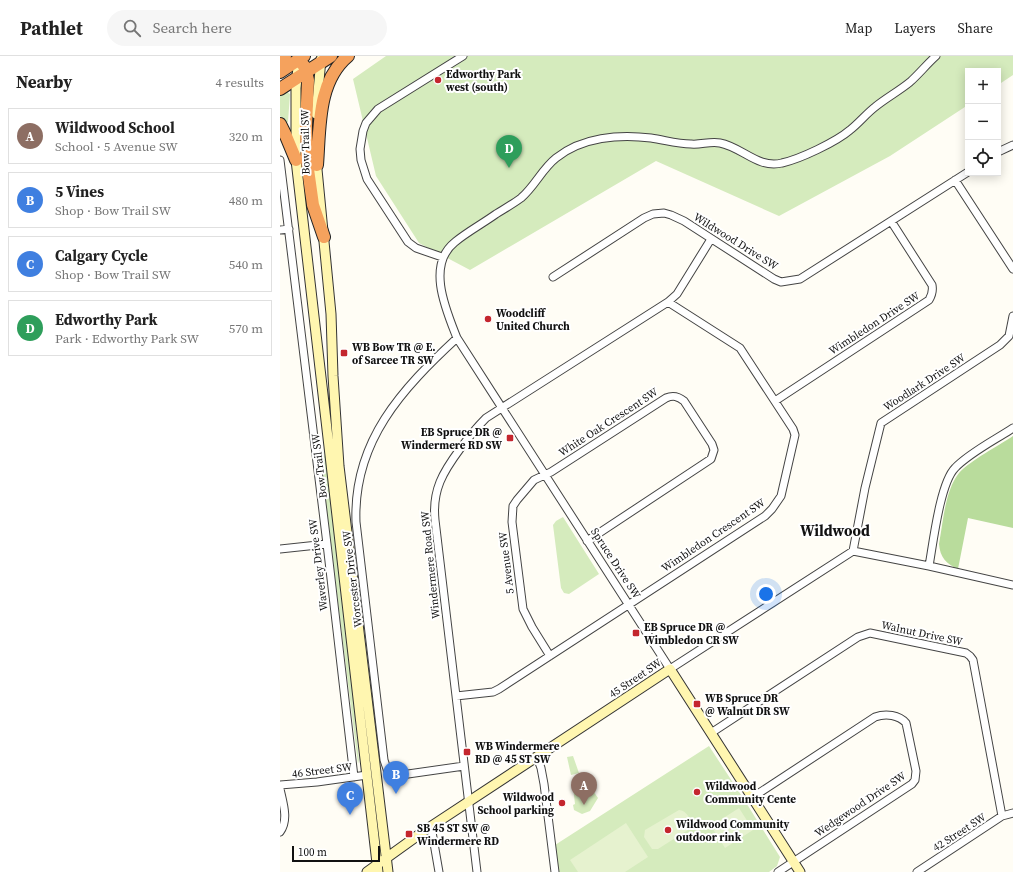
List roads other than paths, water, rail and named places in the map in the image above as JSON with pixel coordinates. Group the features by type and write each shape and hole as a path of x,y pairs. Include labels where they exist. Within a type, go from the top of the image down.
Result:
{"highway":[{"path":"280,62 285,56"},
{"path":"317,165 324,96 335,70 348,56"},
{"path":"280,72 300,57 305,67 302,75"},
{"path":"280,89 302,75 322,58"},
{"path":"302,75 308,80 306,126 307,162 313,205 324,237"},
{"path":"280,124 296,160"}],"main road":[{"name":"Bow Trail SW","path":"322,58 315,129 331,314 333,376 341,486 388,872"},
{"name":"Bow Trail SW","path":"302,75 296,160 378,868"},
{"path":"320,374 327,379 333,376"},
{"name":"45 Street SW","path":"367,872 378,868 387,858 431,826 670,669"},
{"name":"Spruce Drive SW","path":"670,669 800,872"}],"street":[{"path":"462,56 378,109 366,123 361,139 360,149 361,160 367,179 408,242 416,248 442,258 454,243 521,198 554,159 562,153 582,144 620,137 653,138 693,145 715,142 729,144 752,158 768,164 780,164 795,159 850,131 873,108 909,82 936,56"},
{"path":"1001,151 1013,145"},
{"name":"Waverley Drive SW","path":"280,160 354,777"},
{"name":"Wildwood Drive SW","path":"553,277 644,218 653,214 664,213 684,221 774,279 781,282 800,280 965,174"},
{"path":"955,180 1013,269"},
{"name":"Wimbledon Drive SW","path":"775,401 930,298 932,284 891,221"},
{"path":"280,230 289,229"},
{"name":"Windermere Road SW","path":"477,872 435,520 435,500 438,486 444,472 467,439 486,418 668,302 677,294 711,239"},
{"name":"Spruce Drive SW","path":"442,258 440,277 442,296 448,317 457,338 670,669"},
{"name":"Wimbledon Crescent SW","path":"456,696 493,692 499,689 765,516 781,496 794,435 793,429 740,348 668,302"},
{"name":"Woodlark Drive SW","path":"853,551 867,481 881,423 1000,345 1009,336 1013,316"},
{"name":"Worcester Drive SW","path":"457,338 412,382 382,423 371,442 361,468 355,503 384,760 388,772 394,776 464,766"},
{"name":"White Oak Crescent SW","path":"545,475 666,398 672,396 684,401 712,444 714,450 708,462 587,541"},
{"path":"929,566 944,490 951,472 967,458 1013,428"},
{"name":"5 Avenue SW","path":"545,475 534,480 517,500 513,506 512,522 523,609 550,656"},
{"path":"280,549 327,544"},
{"path":"853,551 1013,585"},
{"name":"45 Street SW","path":"670,669 853,551"},
{"name":"Walnut Drive SW","path":"711,733 858,637 865,634 870,633 966,653 973,660 1002,816"},
{"name":"Wedgewood Drive SW","path":"753,797 876,717 884,714 901,718 906,723 916,771 915,780 912,784 778,872"},
{"path":"537,757 544,784 554,872"},
{"name":"46 Street SW","path":"280,785 367,775"},
{"path":"280,789 285,819 280,832"},
{"name":"42 Street SW","path":"917,872 1002,816 1013,813"},
{"path":"431,826 438,872"}],"place":[{"name":"Edworthy Park west (south)","path":"438,80"},
{"name":"Edworthy Park","path":"509,168"},
{"name":"Woodcliff United Church","path":"488,319"},
{"name":"WB Bow TR @ E. of Sarcee TR SW","path":"344,353"},
{"name":"EB Spruce DR @ Windermere RD SW","path":"510,438"},
{"name":"EB Spruce DR @ Wimbledon CR SW","path":"636,633"},
{"name":"WB Spruce DR @ Walnut DR SW","path":"697,704"},
{"name":"WB Windermere RD @ 45 ST SW","path":"467,752"},
{"name":"Wildwood Community Cente","path":"697,792"},
{"name":"5 Vines","path":"396,794"},
{"name":"Wildwood School parking","path":"562,803"},
{"name":"Wildwood School","path":"584,805"},
{"name":"Calgary Cycle","path":"350,815"},
{"name":"Wildwood Community outdoor rink","path":"668,830"},
{"name":"SB 45 ST SW @ Windermere RD","path":"409,834"}],"district":[{"name":"Wildwood","path":"835,531"}]}
